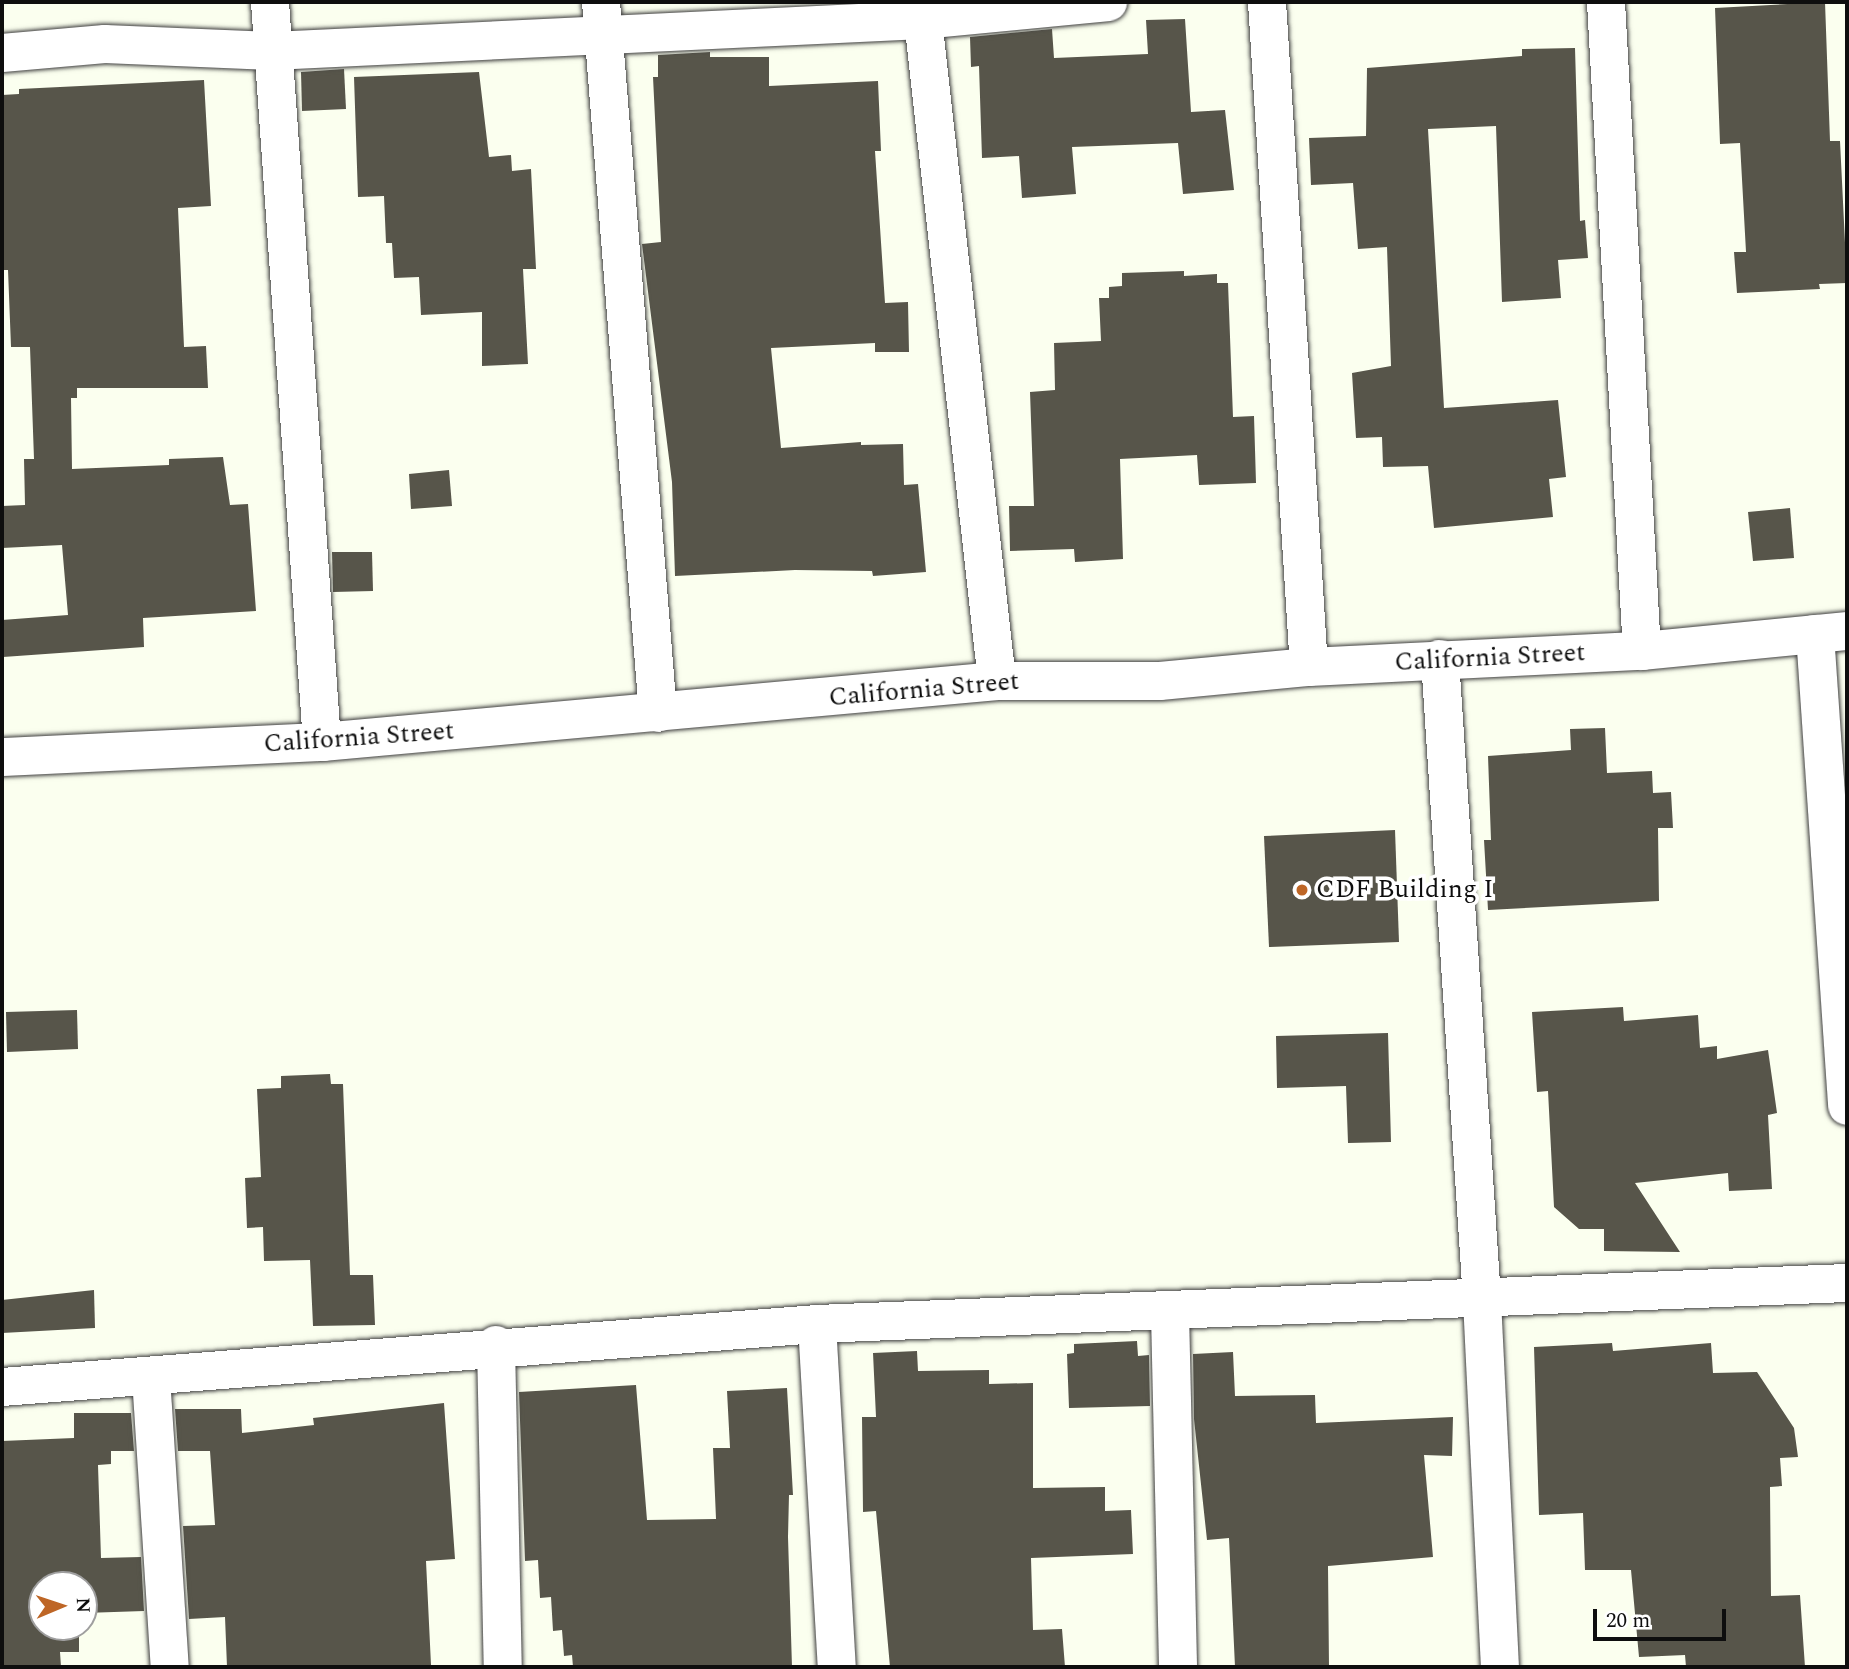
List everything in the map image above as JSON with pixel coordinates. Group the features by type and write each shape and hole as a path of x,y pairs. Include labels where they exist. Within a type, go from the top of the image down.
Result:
{"street":[{"path":"270,2 322,742"},
{"path":"2,53 105,44 272,51 603,17 921,11 1108,2"},
{"path":"1266,2 1308,667"},
{"path":"1606,2 1642,651"},
{"path":"921,11 996,681"},
{"path":"603,17 658,713"},
{"path":"1831,632 1847,1106"},
{"name":"California Street","path":"2,757 322,742 996,681 1160,681 1308,667 1642,651 1831,632"},
{"path":"1440,659 1482,1300 1500,1667"},
{"path":"2,1387 151,1377 496,1345 817,1324 1170,1313 1847,1283"},
{"path":"1170,1313 1178,1667"},
{"path":"817,1324 837,1667"},
{"path":"496,1345 503,1667"},
{"path":"151,1377 170,1667"}],"building":[{"path":"1825,2 1830,141 1840,141 1847,283 1819,284 1820,289 1737,293 1734,252 1746,252 1740,143 1720,144 1715,8"},
{"path":"1185,19 1191,112 1225,110 1234,190 1183,194 1178,143 1072,147 1076,194 1022,198 1019,156 982,158 979,66 971,67 970,37 1052,29 1054,58 1148,54 1146,20"},
{"path":"1575,48 1580,221 1585,220 1588,258 1558,260 1561,298 1502,302 1496,126 1428,129 1444,408 1558,400 1566,477 1549,479 1553,517 1434,528 1428,466 1383,467 1382,437 1356,438 1352,373 1391,366 1387,247 1358,249 1353,183 1311,185 1309,138 1366,136 1367,68 1522,56 1522,49"},
{"path":"710,52 710,57 769,57 769,86 878,81 881,151 875,151 885,303 908,302 909,352 875,352 875,343 771,348 781,448 861,442 861,445 903,444 904,485 918,484 926,572 873,576 872,571 795,570 675,576 672,482 642,244 661,242 653,77 658,77 658,55"},
{"path":"344,69 346,109 302,111 301,72"},
{"path":"479,72 489,157 511,155 512,171 531,169 536,269 523,269 528,364 482,366 482,312 421,315 419,277 394,278 392,243 386,243 384,196 358,197 354,77"},
{"path":"204,80 211,206 178,208 184,347 206,346 208,388 77,388 77,398 71,398 72,469 169,465 169,459 223,457 230,505 248,504 256,611 143,618 144,647 3,657 2,620 68,615 62,545 2,548 2,506 25,505 24,459 34,459 30,347 11,347 8,270 2,270 2,95 19,94 19,89"},
{"path":"1184,271 1184,276 1217,274 1217,283 1228,283 1233,417 1254,416 1256,483 1199,485 1197,455 1120,459 1123,559 1075,562 1074,549 1010,551 1009,506 1034,506 1030,392 1055,390 1054,343 1101,341 1099,298 1109,298 1109,287 1122,286 1122,273"},
{"path":"449,470 452,506 411,509 409,474"},
{"path":"1790,508 1794,558 1753,561 1748,512"},
{"path":"332,552 372,552 373,591 333,592"},
{"path":"1605,728 1607,773 1652,771 1653,793 1671,792 1673,828 1658,828 1659,901 1488,910 1484,840 1491,840 1488,756 1571,750 1570,729"},
{"path":"1395,830 1399,942 1269,947 1264,836"},
{"path":"1623,1007 1624,1021 1698,1015 1700,1048 1717,1046 1717,1059 1768,1050 1777,1113 1768,1115 1772,1189 1729,1191 1728,1173 1635,1183 1680,1252 1604,1251 1604,1229 1579,1229 1554,1207 1548,1091 1537,1092 1532,1012"},
{"path":"77,1010 78,1049 7,1052 6,1012"},
{"path":"1388,1033 1391,1142 1348,1143 1346,1086 1277,1088 1276,1036"},
{"path":"330,1074 331,1084 343,1084 350,1275 373,1275 375,1325 313,1326 310,1260 264,1261 263,1227 247,1228 245,1178 261,1177 257,1089 281,1088 281,1076"},
{"path":"94,1290 95,1328 2,1333 2,1300"},
{"path":"1137,1341 1138,1356 1149,1355 1150,1406 1069,1408 1067,1354 1074,1353 1074,1344"},
{"path":"1612,1343 1613,1351 1711,1343 1713,1373 1757,1372 1794,1428 1798,1457 1780,1458 1782,1486 1770,1487 1771,1596 1800,1595 1805,1667 1686,1667 1685,1655 1639,1657 1631,1570 1585,1570 1583,1513 1539,1515 1534,1347"},
{"path":"917,1351 918,1371 989,1370 989,1384 1033,1383 1033,1488 1105,1487 1105,1511 1131,1510 1133,1554 1031,1558 1033,1630 1062,1629 1065,1667 890,1667 876,1511 863,1512 862,1417 876,1417 873,1353"},
{"path":"1233,1352 1235,1396 1315,1395 1316,1423 1453,1417 1452,1456 1424,1455 1433,1557 1328,1566 1329,1667 1235,1667 1229,1538 1207,1540 1194,1419 1193,1354"},
{"path":"636,1385 647,1520 716,1519 713,1448 730,1448 727,1391 787,1388 793,1495 789,1495 788,1537 792,1667 573,1667 572,1655 564,1656 562,1630 553,1631 551,1597 540,1598 538,1560 525,1561 519,1392"},
{"path":"444,1403 455,1559 426,1561 431,1665 227,1667 225,1617 189,1619 183,1526 215,1525 210,1451 178,1451 175,1409 241,1409 242,1433 314,1425 313,1418"},
{"path":"74,1413 131,1413 134,1451 111,1451 111,1464 98,1465 101,1558 141,1557 144,1611 98,1613 98,1571 28,1571 28,1641 79,1641 79,1652 60,1652 61,1667 2,1667 2,1441 74,1438"}],"place":[{"name":"CDF Building I","path":"1302,890"}]}
